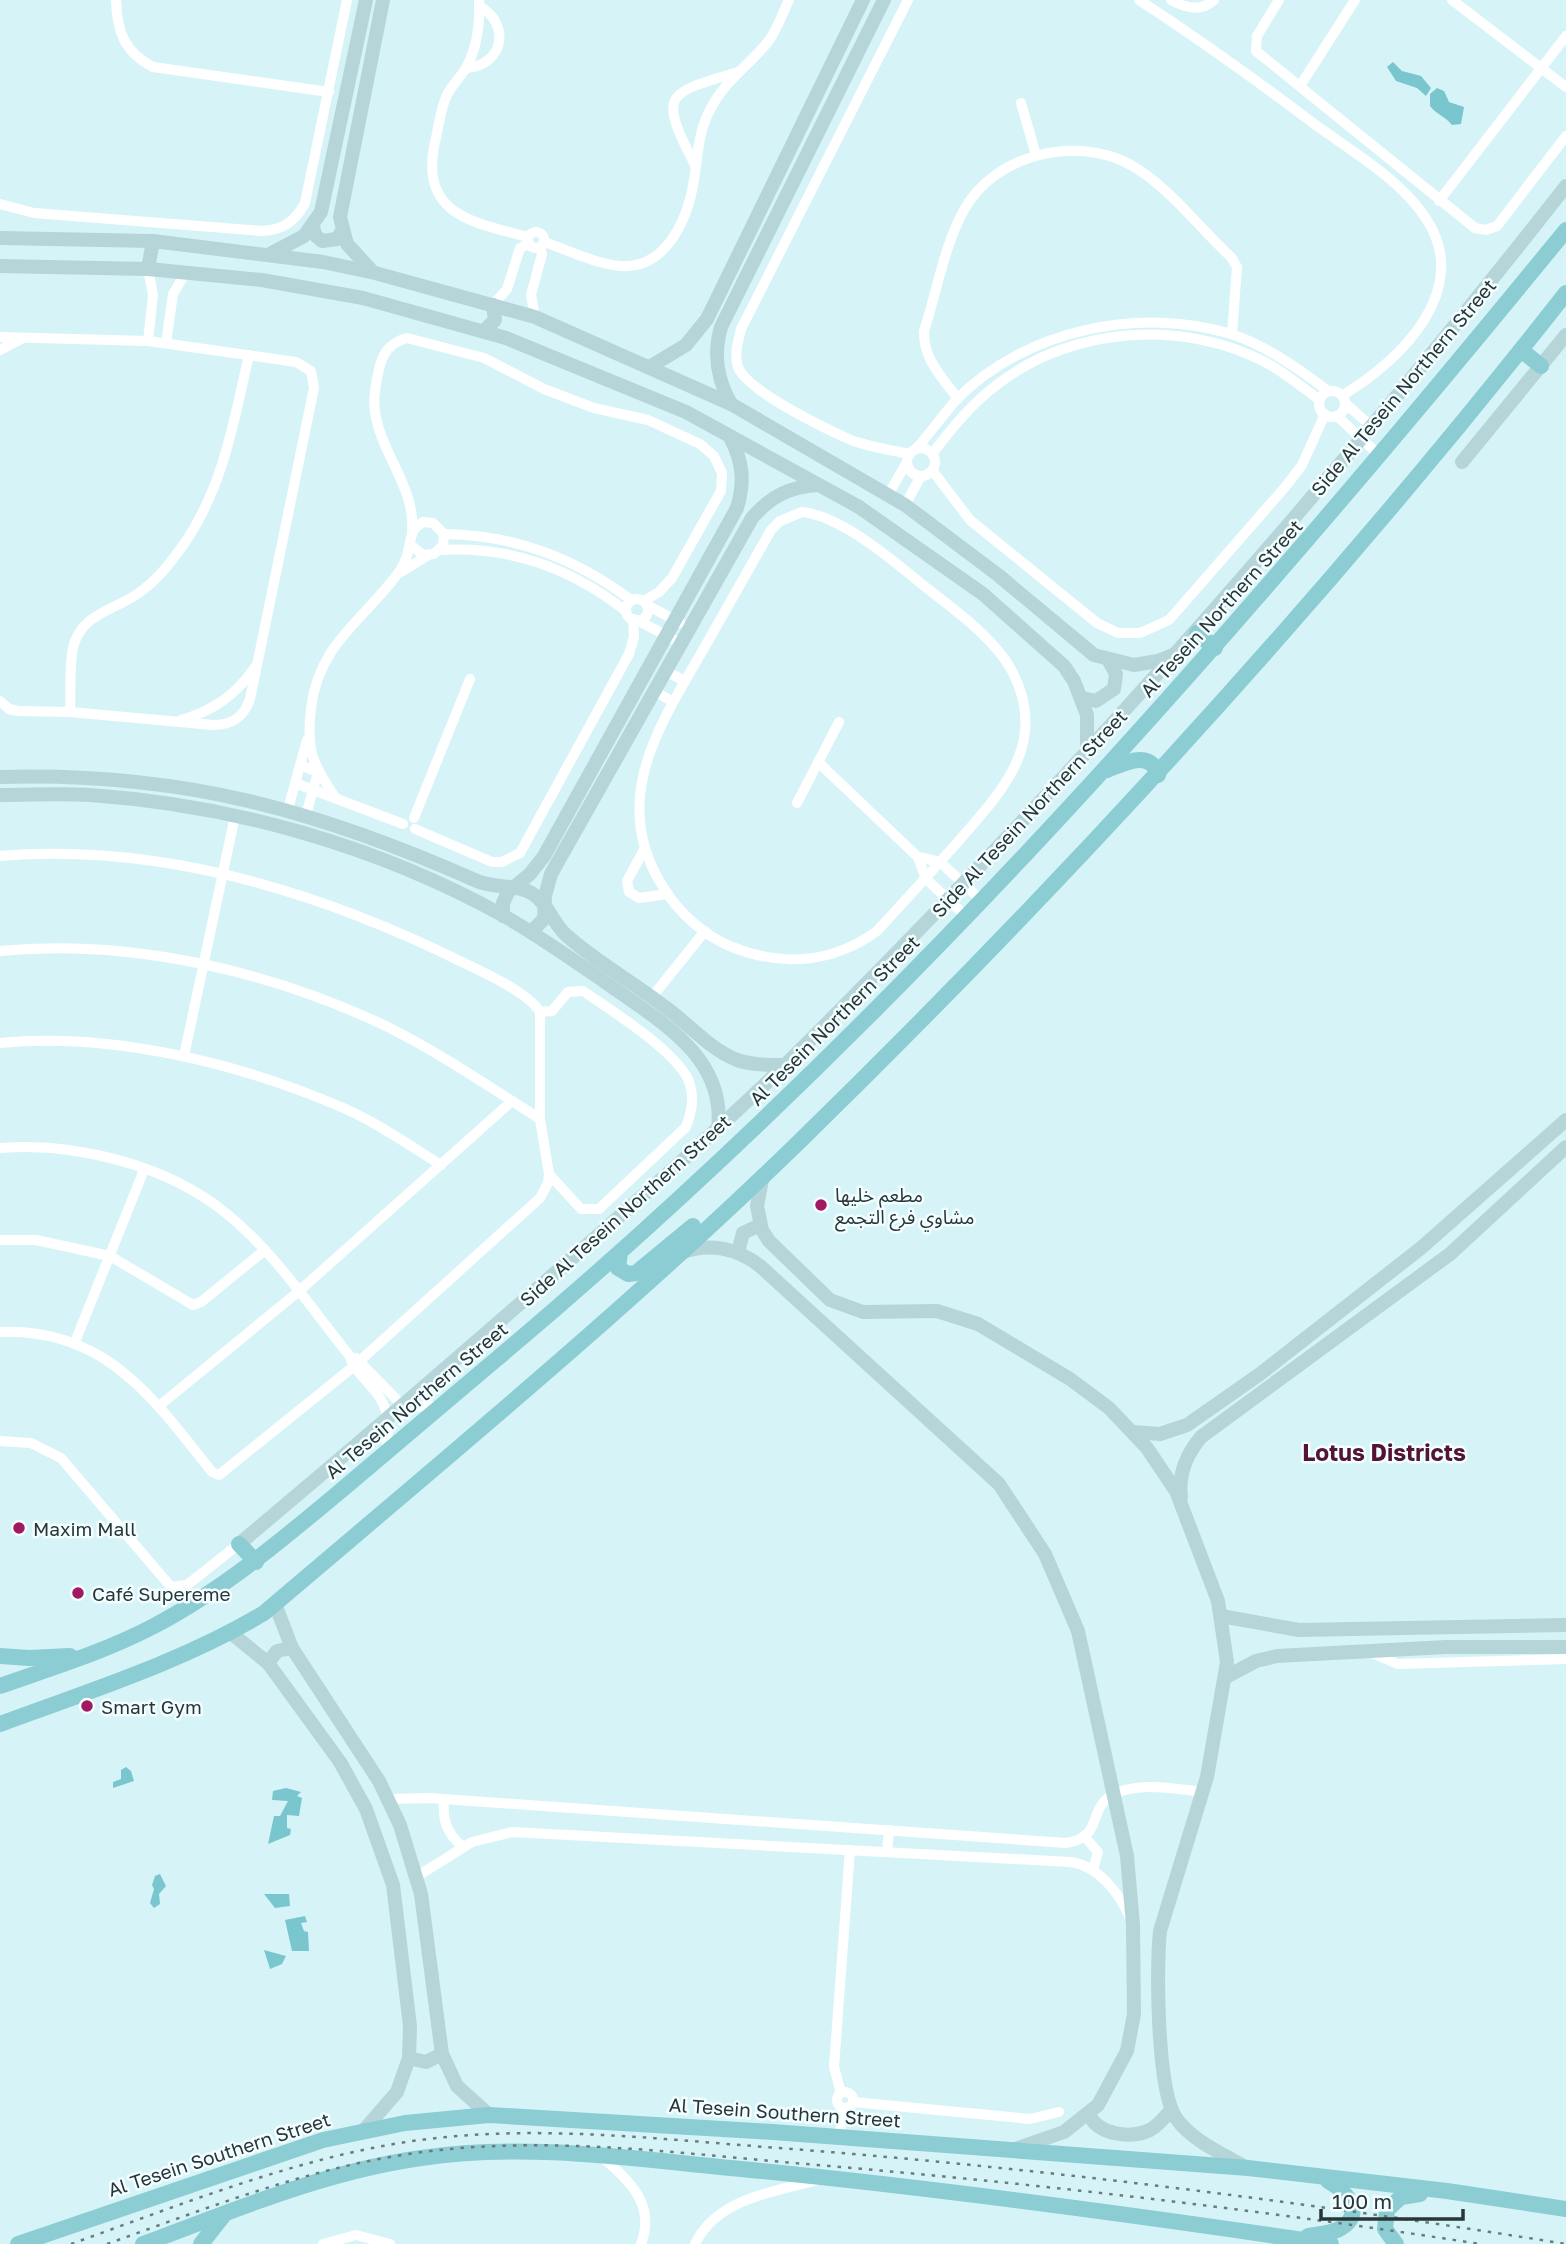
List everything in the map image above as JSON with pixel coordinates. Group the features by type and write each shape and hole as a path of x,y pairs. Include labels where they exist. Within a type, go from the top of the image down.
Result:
{"main road":[{"name":"Al Tesein Northern Street","path":"0,1686 90,1654 150,1628 256,1562 620,1253 775,1109 967,917 1215,648 1381,457 1566,230"},
{"path":"0,1724 113,1682 230,1633 275,1604 595,1329 676,1255 763,1175 924,1016 1158,775 1292,625 1566,293"},
{"path":"1521,350 1541,366"},
{"path":"1197,633 1215,648"},
{"path":"1101,772 1129,761 1144,759 1150,762 1158,775"},
{"path":"620,1253 618,1268 628,1274 636,1273 698,1222 720,1214"},
{"path":"239,1544 256,1562"},
{"path":"0,1656 29,1658 90,1654"},
{"name":"Al Tesein Southern Street","path":"18,2244 285,2151 364,2130 433,2119 489,2115 839,2137 1248,2168 1447,2191 1566,2209"},
{"path":"143,2244 334,2175 414,2159 514,2151 600,2155 828,2177 1020,2200 1331,2244"},
{"path":"1295,2239 1337,2230 1349,2220 1352,2204 1347,2194 1322,2178"},
{"path":"1396,2244 1387,2235 1384,2222 1391,2204 1401,2196 1447,2191"},
{"path":"201,2244 225,2214"}],"street":[{"path":"116,0 117,20 127,47 138,59 153,67 329,92"},
{"path":"0,204 34,213 274,231 297,218 305,203 347,0"},
{"path":"269,254 294,244 313,226 326,197 366,0"},
{"path":"375,273 354,256 342,232 341,201 383,0"},
{"path":"651,366 686,345 700,329 863,0"},
{"path":"731,404 718,372 718,338 884,0"},
{"path":"904,537 913,526 909,509 921,476 932,470 935,462 932,454 925,449 911,455 851,440 746,380 738,366 736,349 747,318 908,0"},
{"path":"1139,0 1219,52 1364,162 1403,192 1427,221 1441,258 1440,291 1430,312 1394,356 1344,399 1337,416"},
{"path":"1171,0 1194,9 1214,0"},
{"path":"1279,0 1257,36 1255,51 1475,228 1486,230 1497,226 1566,136"},
{"path":"1300,86 1355,0"},
{"path":"1452,0 1566,87"},
{"path":"479,3 478,32 466,68 444,103 431,165 435,190 454,213 471,222 620,266 651,260 674,239 692,195 702,130 710,108 739,71 768,41 788,1"},
{"path":"466,68 485,64 494,56 501,38 495,18 479,3"},
{"path":"1439,201 1566,36"},
{"path":"696,167 673,124 673,105 684,89 739,71"},
{"path":"1021,103 1036,155"},
{"path":"958,399 928,358 923,345 924,331 952,234 965,207 984,184 1016,163 1036,155 1096,153 1128,164 1156,184 1231,257 1237,267 1232,334"},
{"name":"Side Al Tesein Northern Street","path":"239,1544 404,1407 718,1129 785,1065 963,884 1197,633 1470,309 1566,187"},
{"path":"313,226 315,235 323,241 337,239 342,232"},
{"path":"493,304 507,289 520,248 528,241 532,232 539,232 542,254 531,295 539,319 535,331 537,349"},
{"path":"0,238 153,242 269,254 375,273 539,319 651,366 731,404 888,495 998,575 1080,647 1109,662 1134,665 1158,661 1181,651"},
{"path":"148,341 153,295 148,269 153,242"},
{"path":"0,266 148,269 322,290 484,331 537,349 686,412 859,507 982,594 1064,666 1082,698 1089,733 1087,752"},
{"path":"166,343 173,295 186,272"},
{"path":"484,331 495,320 493,304"},
{"path":"888,495 911,455 958,399 991,373 1033,347 1086,329 1140,322 1196,327 1232,334 1266,349 1328,391 1336,391 1371,426"},
{"path":"150,325 168,327"},
{"path":"700,329 718,338"},
{"path":"932,454 971,408 1024,366 1070,347 1135,335 1180,336 1229,347 1268,364 1320,400"},
{"path":"1462,462 1566,335"},
{"path":"0,337 148,341 249,355 304,365 311,371 314,388 250,699 241,716 223,725 70,712 18,711 9,709 0,701"},
{"path":"0,351 23,337"},
{"path":"428,522 411,502 375,411 375,386 384,353 398,341 416,338 484,358 556,394 594,408 648,420 708,449 719,464 721,491 672,578 645,603"},
{"path":"70,712 74,648 82,627 90,618 143,590 159,576 186,541 206,506 229,446 249,355"},
{"path":"1328,391 1320,400 1320,408 1325,414 1337,416 1381,457"},
{"path":"932,470 970,520 1097,624 1118,633 1140,633 1168,620 1286,486 1302,465 1325,414"},
{"path":"503,916 503,903 513,888 530,874 544,856 737,508 743,471 738,452 729,436"},
{"path":"911,455 910,470 921,476"},
{"path":"531,932 544,919 551,874 752,518 765,503 781,492 800,486 820,485"},
{"path":"859,507 860,493 873,486"},
{"path":"398,574 412,546 411,502"},
{"path":"802,512 815,513 889,558 998,650 1011,669 1025,712 1025,734 1011,778 926,879 877,931 858,945 833,955 806,960 766,957 728,945 705,931 668,894 645,848 639,819 642,774 655,734 685,681 771,530 780,521 802,512"},
{"path":"412,532 418,524 428,522 438,525 444,534 440,550"},
{"path":"444,534 499,538 537,548 590,572 631,600 645,603 690,629"},
{"path":"412,546 418,553 428,556"},
{"path":"288,809 307,740 313,690 326,657 347,629 398,574 440,550 491,551 540,562 586,583 632,617 681,644"},
{"path":"415,824 492,862 502,862 520,853 629,654 634,637 631,600"},
{"path":"632,617 646,615 645,603"},
{"path":"1082,698 1096,701 1114,689 1116,674 1109,662"},
{"path":"176,722 223,702 239,688 257,664"},
{"path":"667,672 685,681"},
{"path":"295,783 403,824 408,831 415,824 470,679"},
{"path":"656,692 673,702"},
{"path":"797,803 839,722"},
{"path":"307,740 318,772 335,797"},
{"path":"818,762 918,858 926,879 967,917"},
{"path":"300,765 318,772"},
{"path":"306,815 318,772"},
{"path":"0,777 87,776 152,782 288,809 393,846 488,886 532,893 571,939 652,997 710,1044 738,1060 785,1065"},
{"path":"0,795 125,798 235,816 287,828 385,861 503,916 531,932 643,1009 699,1057 715,1084 719,1100 718,1129"},
{"path":"184,1056 235,816"},
{"path":"645,848 627,881 629,892 639,898 668,894"},
{"path":"0,856 75,855 223,874 337,906 414,938 531,1001 540,1012 540,1119 549,1174 545,1191 540,1198 356,1363 219,1475 212,1472 159,1406 122,1370 75,1342 48,1334 0,1332"},
{"path":"918,858 940,862 982,901"},
{"path":"652,997 705,931"},
{"path":"0,951 90,950 203,966 265,981 365,1017 452,1062 540,1119"},
{"path":"540,1012 552,1011 568,992 583,991 633,1026 679,1066 688,1080 692,1096 692,1112 686,1127 599,1209 580,1209 549,1174"},
{"path":"0,1043 60,1041 184,1056 335,1104 382,1128 440,1165"},
{"path":"699,1057 710,1044"},
{"path":"159,1406 298,1292 512,1101"},
{"path":"1133,1432 1160,1434 1187,1425 1260,1374 1421,1248 1566,1120"},
{"path":"0,1148 48,1147 85,1153 144,1170 185,1187 226,1213 265,1250 356,1363 404,1407 442,1406"},
{"path":"1181,1502 1183,1467 1201,1437 1450,1254 1566,1147"},
{"path":"75,1342 144,1170"},
{"path":"763,1175 757,1206 760,1225 769,1241 822,1294 838,1305 863,1312 937,1311 978,1324 1094,1396 1133,1432 1158,1462 1181,1502 1222,1616 1226,1677 1202,1792 1186,1853 1167,1902 1159,1944 1165,2087 1171,2110 1194,2136 1248,2168"},
{"path":"738,1252 743,1233 760,1225"},
{"path":"0,1240 37,1240 110,1256 194,1305 265,1250"},
{"path":"676,1255 707,1247 738,1252 760,1266 999,1484 1016,1507 1051,1567 1078,1631 1127,1856 1133,1925 1134,2014 1131,2034 1114,2079 1089,2115 1055,2136 1010,2150"},
{"path":"356,1363 382,1402 387,1420 387,1452"},
{"path":"0,1441 31,1443 61,1458 171,1587 187,1585 239,1544"},
{"path":"275,1604 292,1648 389,1799 416,1877 442,2054 457,2087 489,2115"},
{"path":"1222,1616 1262,1626 1299,1630 1566,1625"},
{"path":"230,1633 268,1663 340,1762 366,1809 393,1885 410,2025 409,2058 397,2092 364,2130"},
{"path":"1226,1677 1256,1661 1277,1656 1368,1651 1566,1647"},
{"path":"268,1663 277,1651 292,1648"},
{"path":"1368,1651 1398,1664 1566,1659"},
{"path":"389,1799 444,1800 1066,1843 1084,1836 1095,1824 1104,1802 1114,1794 1151,1787 1202,1792"},
{"path":"444,1800 443,1811 448,1832 463,1847"},
{"path":"887,1852 888,1830"},
{"path":"416,1877 463,1847 491,1835 512,1832 1070,1862 1093,1870 1119,1897 1133,1925"},
{"path":"1084,1836 1098,1852 1093,1870"},
{"path":"839,2137 850,2094 841,2093 834,2067 850,1850"},
{"path":"409,2058 426,2062 442,2054"},
{"path":"849,2105 1030,2119 1059,2112"},
{"path":"1089,2115 1096,2126 1105,2132 1138,2133 1154,2128 1171,2110"},
{"path":"600,2155 630,2183 641,2199 646,2218 641,2244"},
{"path":"695,2244 705,2228 731,2207 764,2194 828,2177"},
{"path":"323,2244 356,2235 390,2244"}],"water":[{"path":"1393,62 1402,71 1421,76 1431,88 1426,96 1417,88 1396,81 1387,67"},
{"path":"1437,88 1444,91 1449,102 1464,107 1461,124 1452,125 1430,106 1430,94"},
{"path":"126,1767 131,1771 134,1781 113,1788 113,1782 121,1779 121,1770"},
{"path":"286,1788 301,1792 297,1796 302,1798 299,1816 287,1815 290,1835 268,1844 274,1816 280,1816 288,1801 272,1800 273,1791"},
{"path":"160,1874 166,1886 159,1894 160,1904 154,1908 150,1903 154,1889 152,1885 155,1876"},
{"path":"264,1894 289,1894 290,1906 275,1908"},
{"path":"305,1916 307,1922 301,1923 304,1931 308,1932 309,1951 292,1951 285,1920"},
{"path":"264,1950 286,1956 282,1964 270,1969"}],"railway":[{"path":"71,2244 236,2185 320,2160 406,2142 453,2136 546,2133 639,2137 878,2156 1075,2176 1272,2200 1566,2244"},
{"path":"107,2244 218,2204 332,2169 409,2154 459,2148 558,2145 891,2171 1060,2188 1312,2219 1480,2244"}],"place":[{"name":"مطعم خليها مشاوي فرع التجمع","path":"821,1205"},
{"name":"Maxim Mall","path":"19,1528"},
{"name":"Café Supereme","path":"78,1593"},
{"name":"Smart Gym","path":"87,1706"}],"district":[{"name":"Lotus Districts","path":"1384,1452"}]}
